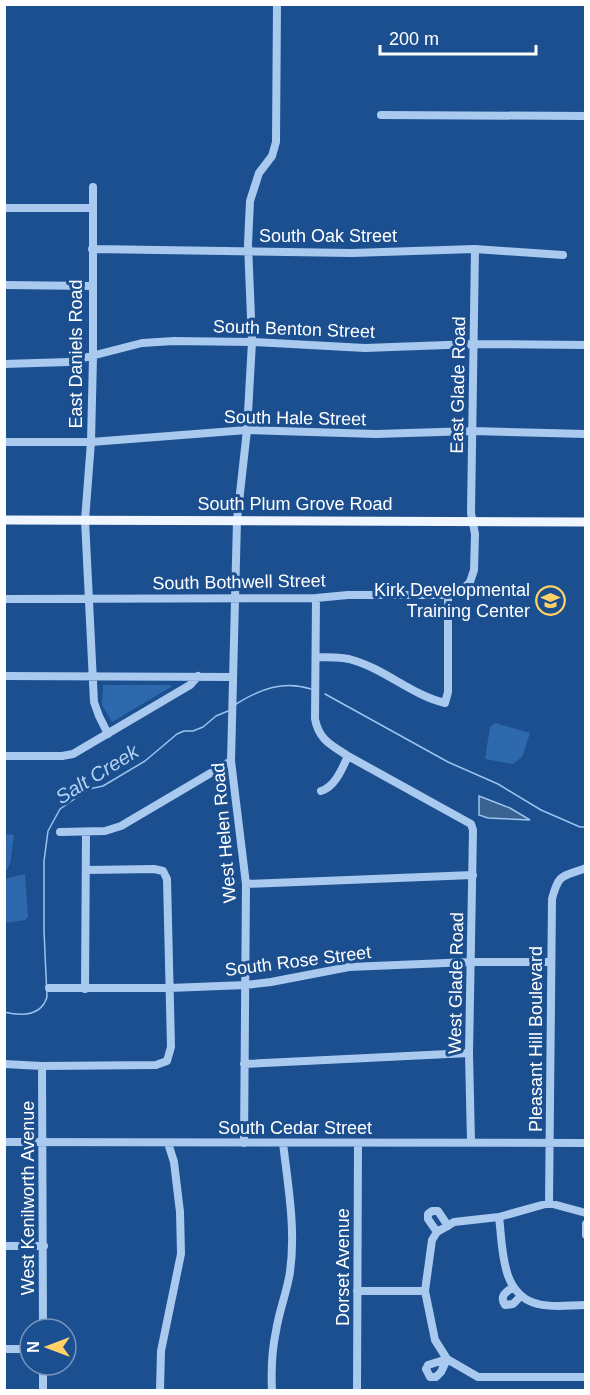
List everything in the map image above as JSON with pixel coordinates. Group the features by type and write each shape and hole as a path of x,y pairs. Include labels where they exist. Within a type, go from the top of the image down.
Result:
{"main road":[{"name":"South Plum Grove Road","path":"4,520 585,522"}],"street":[{"name":"West Helen Road","path":"244,1143 246,884 231,761 232,676 237,520 247,430 252,342 248,251 250,201 259,172 272,156 276,142 277,4"},
{"path":"381,115 585,116"},
{"name":"East Daniels Road","path":"93,187 91,442 85,520 96,709 108,734"},
{"path":"4,208 93,208"},
{"name":"South Oak Street","path":"92,249 352,253 475,249 563,255"},
{"name":"East Glade Road","path":"471,522 475,249"},
{"path":"4,285 92,286"},
{"name":"South Benton Street","path":"4,364 68,362 148,343 174,341 252,342 365,348 474,344 585,345"},
{"name":"South Hale Street","path":"4,442 91,442 247,430 376,434 472,431 585,435"},
{"path":"316,657 349,659 367,665 432,700 445,703 448,692 448,595 461,591 470,582 474,570 475,534 471,522"},
{"name":"South Bothwell Street","path":"4,599 316,598 348,595 448,595"},
{"path":"316,598 315,719 318,733 329,744 348,756 337,778 327,789 321,791"},
{"path":"4,676 232,676"},
{"path":"4,756 73,754 190,685 198,676"},
{"name":"West Glade Road","path":"348,756 471,824 473,875 469,1053 471,1142"},
{"path":"60,831 105,831 121,826 231,761"},
{"path":"85,989 86,832"},
{"name":"Pleasant Hill Boulevard","path":"549,1203 552,899 559,873 585,868"},
{"path":"4,1064 156,1065 167,1061 171,1047 167,879 163,871 154,869 86,870"},
{"path":"246,884 473,875"},
{"name":"South Rose Street","path":"49,988 169,988 271,982 349,967 470,962 551,962"},
{"path":"244,1064 469,1053"},
{"name":"West Kenilworth Avenue","path":"42,1066 43,1317"},
{"name":"South Cedar Street","path":"4,1142 585,1143"},
{"path":"160,1390 161,1351 181,1254 179,1202 174,1162 168,1143"},
{"path":"272,1390 275,1331 290,1274 292,1244 293,1219 283,1143"},
{"name":"Dorset Avenue","path":"357,1390 358,1143"},
{"path":"585,1213 549,1203 499,1217 454,1222 437,1232 432,1240 425,1291 435,1340 447,1359 478,1377 585,1377"},
{"path":"437,1232 428,1219 428,1214 432,1211 438,1211 448,1226"},
{"path":"499,1217 506,1270 513,1287 521,1296 544,1305 585,1305"},
{"path":"585,1224 585,1235"},
{"path":"4,1246 44,1246"},
{"path":"513,1287 503,1294 502,1299 505,1305 513,1304 521,1296"},
{"path":"357,1291 425,1291"}],"shaded area":[{"path":"103,685 171,685 171,687 112,722 102,705"},
{"path":"495,723 530,733 522,757 513,764 485,759 490,727"},
{"path":"479,796 510,808 530,820 488,818 479,815"},
{"path":"5,834 14,835 10,864 5,873"},
{"path":"25,874 28,917 25,920 5,923 5,879"}],"waterway":[{"name":"Salt Creek","path":"236,704 254,694 272,688 291,685 311,689"},
{"name":"Salt Creek","path":"325,694 448,762 498,784 541,810 580,827 586,827"},
{"name":"Salt Creek","path":"4,1012 30,1014 40,1008 47,997 44,861 48,831 60,809 89,789 103,786 145,761 177,734 203,727 216,716 228,711"}],"place":[{"name":"Kirk Developmental Training Center","path":"551,600"}]}
